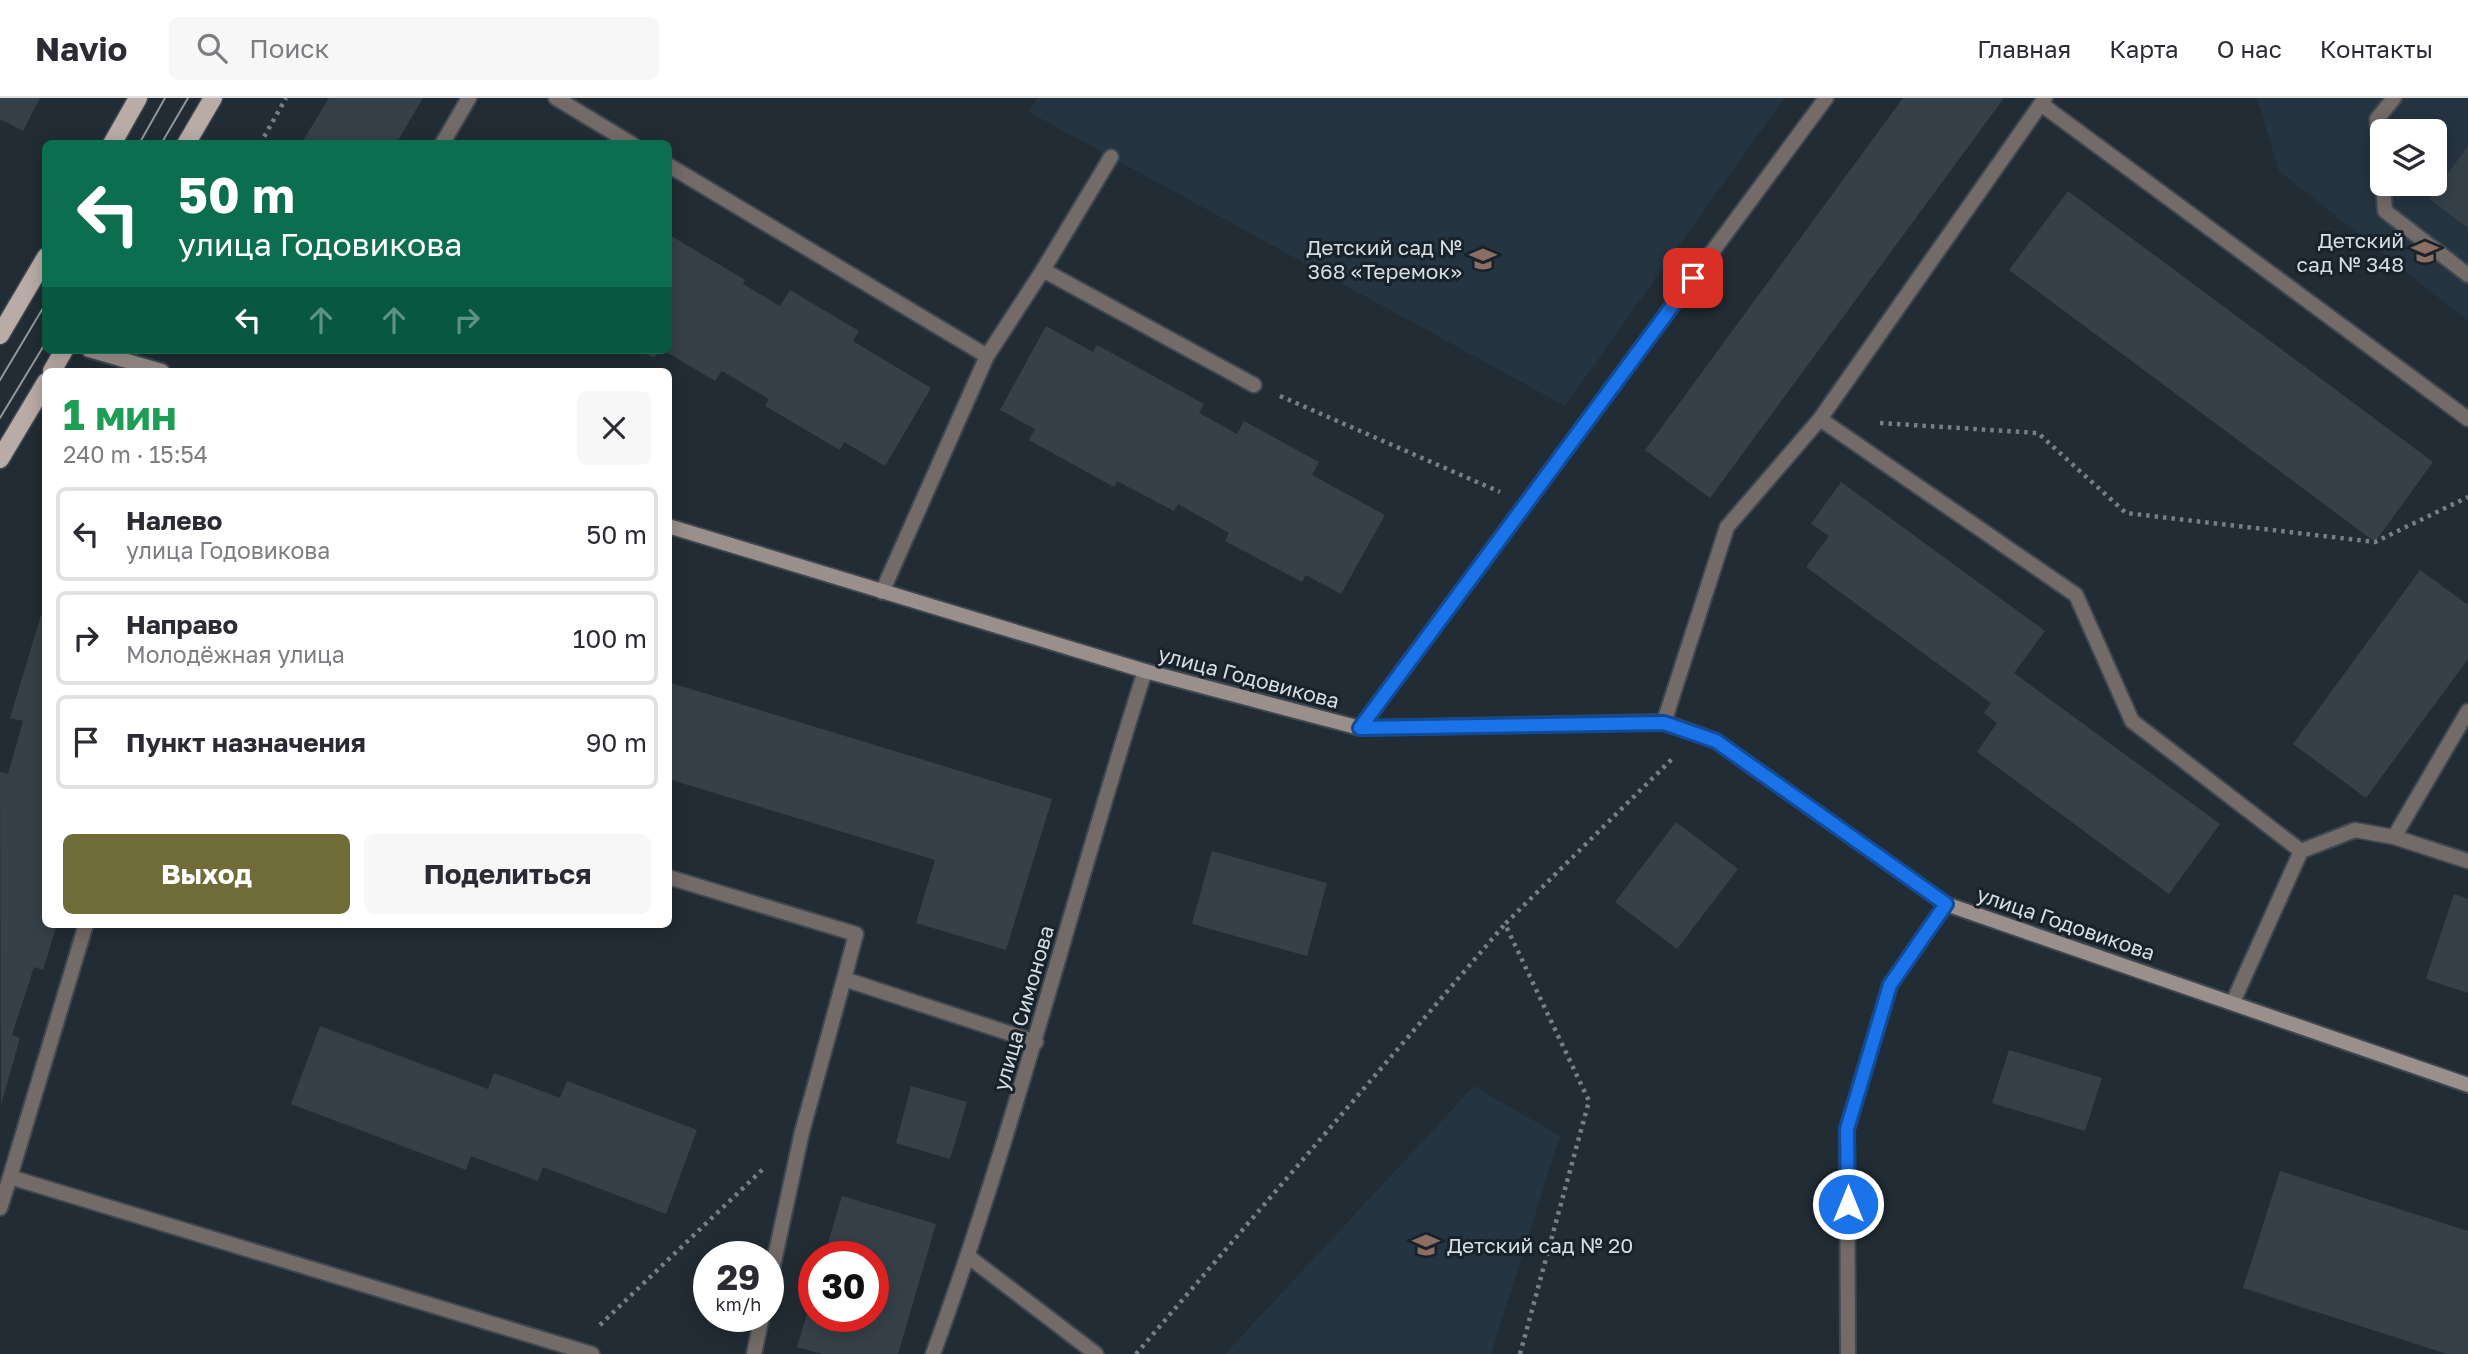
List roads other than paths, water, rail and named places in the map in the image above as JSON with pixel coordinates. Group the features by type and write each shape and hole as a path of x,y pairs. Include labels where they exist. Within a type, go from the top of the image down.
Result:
{"main road":[{"path":"114,140 138,98"},
{"path":"188,140 213,98"},
{"path":"0,335 42,264"},
{"path":"0,459 42,389"}],"street":[{"path":"444,140 469,98"},
{"path":"556,98 625,140"},
{"path":"1360,728 1826,98"},
{"path":"2377,119 2393,98"},
{"path":"1664,723 1727,527 1820,419 2043,101 2468,419"},
{"path":"883,592 987,356 1111,157"},
{"path":"672,167 987,356"},
{"path":"2384,196 2385,211 2468,275"},
{"path":"1043,270 1254,385"},
{"path":"103,354 152,368"},
{"path":"1820,419 2076,595 2132,721 2301,851"},
{"name":"улица Годовикова","path":"672,527 1144,671 1360,728 1664,723 1716,741 1946,904 2468,1085"},
{"name":"улица Симонова","path":"933,1354 969,1257 1144,671"},
{"path":"2394,837 2468,711"},
{"path":"2233,1002 2301,851 2355,830 2394,837 2468,861"},
{"path":"672,878 856,934 802,1132 778,1241"},
{"path":"1848,1354 1847,1129 1890,985 1946,904"},
{"path":"0,1208 85,928"},
{"path":"844,979 1035,1042"},
{"path":"10,1177 592,1354"},
{"path":"969,1257 1096,1354"},
{"path":"754,1354 759,1332"}],"tram line":[{"path":"141,140 165,98"},
{"path":"163,140 188,98"},
{"path":"0,380 42,310"},
{"path":"0,418 42,349"}],"place":[{"name":"Детский сад № 348","path":"2425,252"},
{"name":"Детский сад № 368 «Теремок»","path":"1483,259"},
{"name":"Детский сад № 20","path":"1426,1245"}]}
